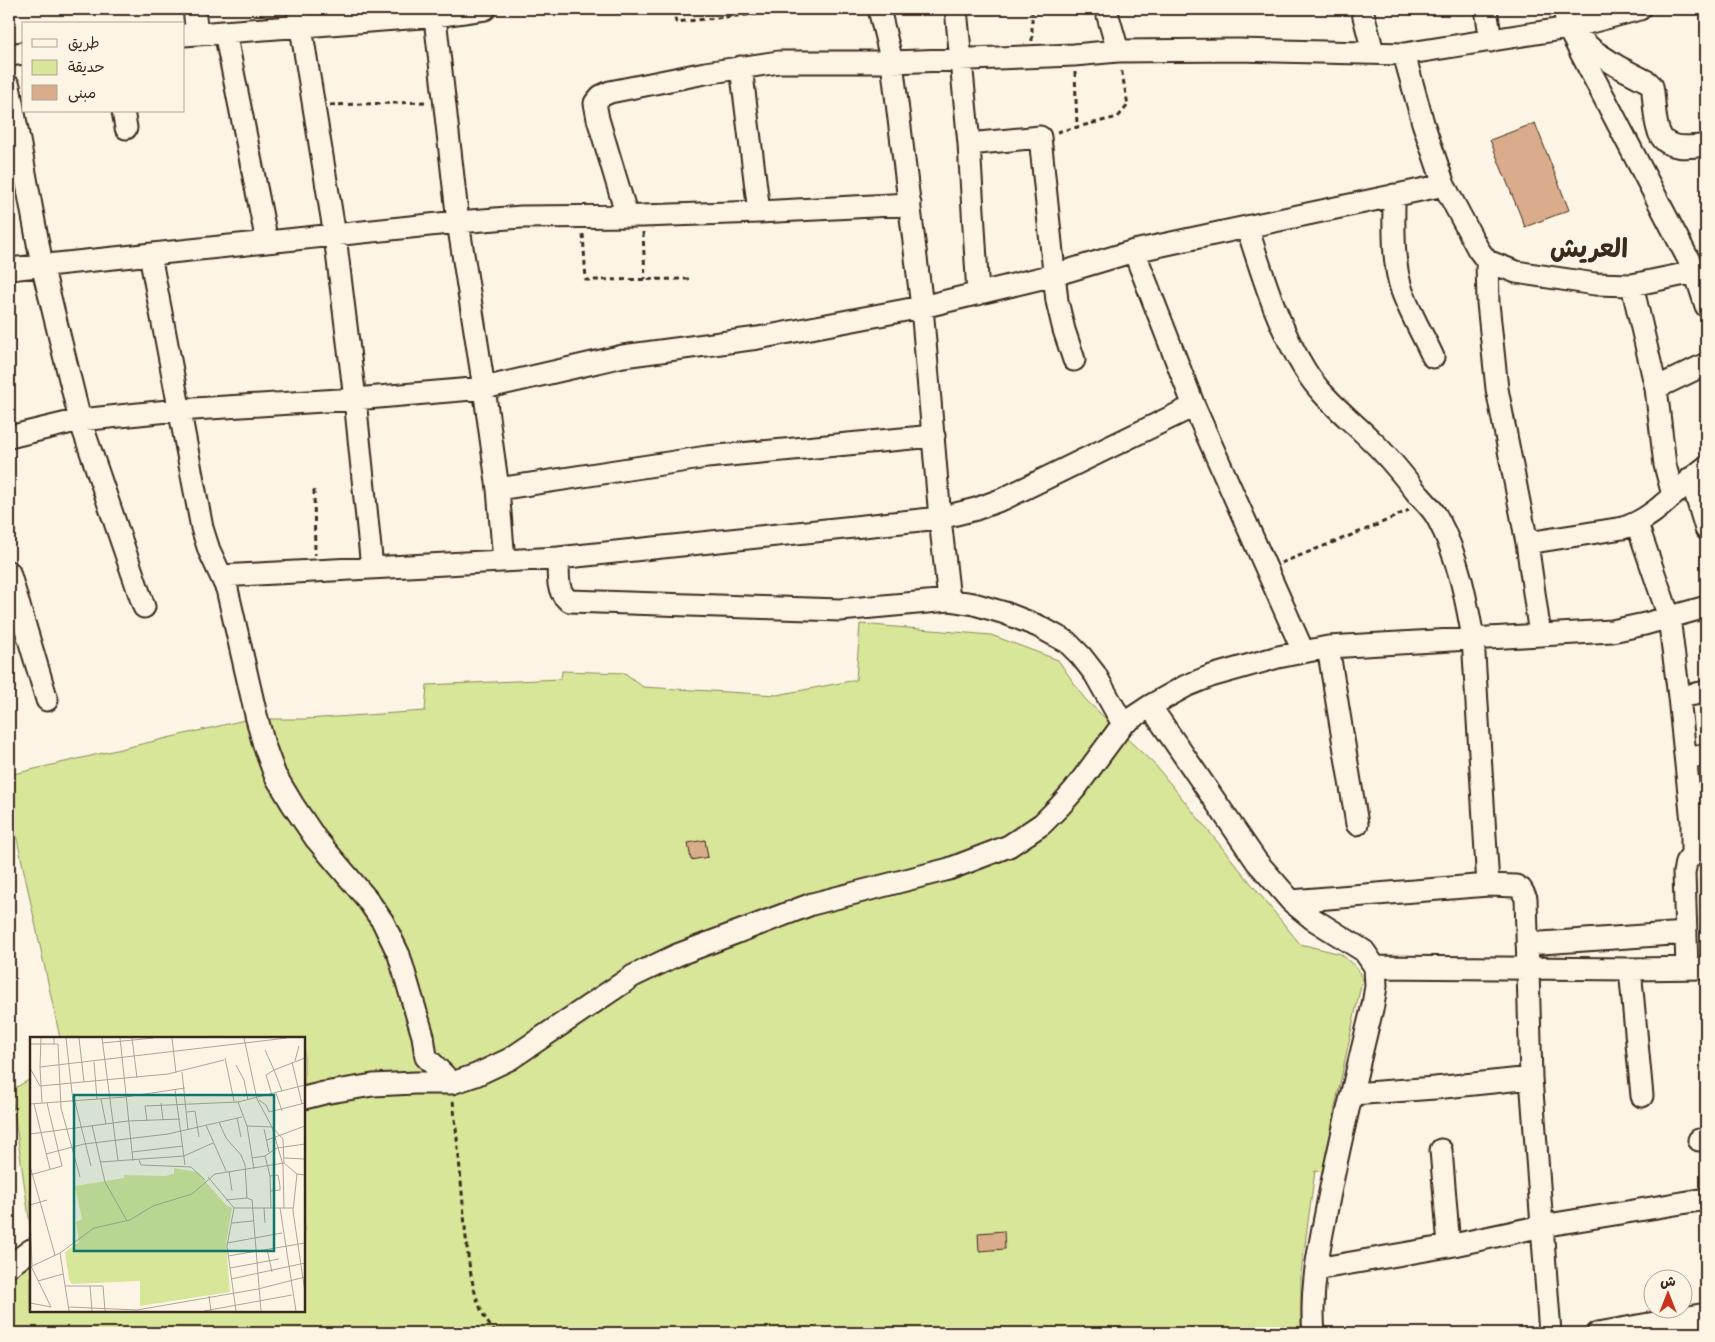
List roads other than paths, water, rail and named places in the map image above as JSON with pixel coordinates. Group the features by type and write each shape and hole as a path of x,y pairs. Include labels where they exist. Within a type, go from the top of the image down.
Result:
{"street":[{"path":"194,9 190,34 225,32 299,17 485,9"},
{"path":"879,9 892,62 910,204 922,307 949,600"},
{"path":"956,9 969,144 978,294"},
{"path":"1106,9 1118,52"},
{"path":"1362,9 1373,52"},
{"path":"1486,9 1491,41"},
{"path":"635,216 595,108 597,99 610,92 705,73 779,62 892,62 1118,52 1238,50 1404,54 1491,41 1566,18 1640,9"},
{"path":"435,12 458,222 498,489 504,561"},
{"path":"299,17 334,236 355,399 372,568"},
{"path":"1566,18 1594,52 1652,86 1657,131 1666,144 1674,146 1706,145"},
{"path":"1566,18 1701,276 1706,306"},
{"path":"225,32 267,242"},
{"path":"9,55 22,53"},
{"path":"1404,54 1423,122 1444,186 1478,249 1488,261 1516,272 1596,284 1632,285 1701,276"},
{"path":"741,68 759,212"},
{"path":"9,86 42,265 80,420 144,607"},
{"path":"969,144 1040,137 1057,300 1074,360"},
{"path":"9,437 80,420 178,410 355,399 484,388 623,356 767,337 922,307 1054,275 1134,251 1444,186"},
{"path":"1394,195 1394,226 1399,280 1407,302 1433,357"},
{"path":"9,269 522,217 759,212 910,204"},
{"path":"1247,227 1275,312 1305,370 1336,407 1374,442 1425,502 1437,518 1451,551 1466,599 1473,638 1488,885"},
{"path":"1134,251 1194,406 1302,651"},
{"path":"150,255 202,528 209,550 226,589 264,745 276,775 293,806 316,839 367,899 383,922 399,955 423,1036 426,1057 452,1083"},
{"path":"1488,261 1488,303 1497,389 1527,543 1540,635"},
{"path":"1632,285 1656,388 1665,465 1673,495"},
{"path":"1656,388 1706,364"},
{"path":"221,576 558,558 940,518 976,509 1002,499 1194,406"},
{"path":"498,489 707,457 934,436"},
{"path":"1527,543 1623,528 1636,524 1651,515 1699,473"},
{"path":"1699,473 1706,529"},
{"path":"1375,967 1528,969 1697,968 1686,933 1684,872 1686,862 1699,853 1696,757 1679,697 1669,617 1636,524"},
{"path":"558,558 560,591 570,601 840,610 949,600 974,604 1005,613 1038,626 1067,642 1095,674 1122,724"},
{"path":"9,572 46,700"},
{"path":"305,1098 373,1085 452,1083 476,1076 510,1059 633,976 677,955 812,904 949,869 1009,846 1042,824 1060,806 1075,789 1122,724 1186,686 1211,676 1302,651 1328,647 1612,631 1706,607"},
{"path":"1328,647 1357,824"},
{"path":"1679,697 1706,692"},
{"path":"1150,706 1257,862 1292,901 1313,919 1364,951 1375,967 1376,986 1373,1006 1334,1170 1316,1269 1313,1298 1314,1333"},
{"path":"1292,901 1488,885 1516,886 1524,893 1526,898 1531,1078 1550,1333"},
{"path":"1527,944 1686,933"},
{"path":"1630,969 1642,1096"},
{"path":"1352,1094 1531,1078"},
{"path":"1441,1150 1449,1246"},
{"path":"1316,1269 1449,1246 1542,1226 1706,1199"},
{"path":"9,1266 30,1251"},
{"path":"1598,1333 1657,1328 1706,1314"}],"district":[{"name":"العريش","path":"1589,248"}]}
